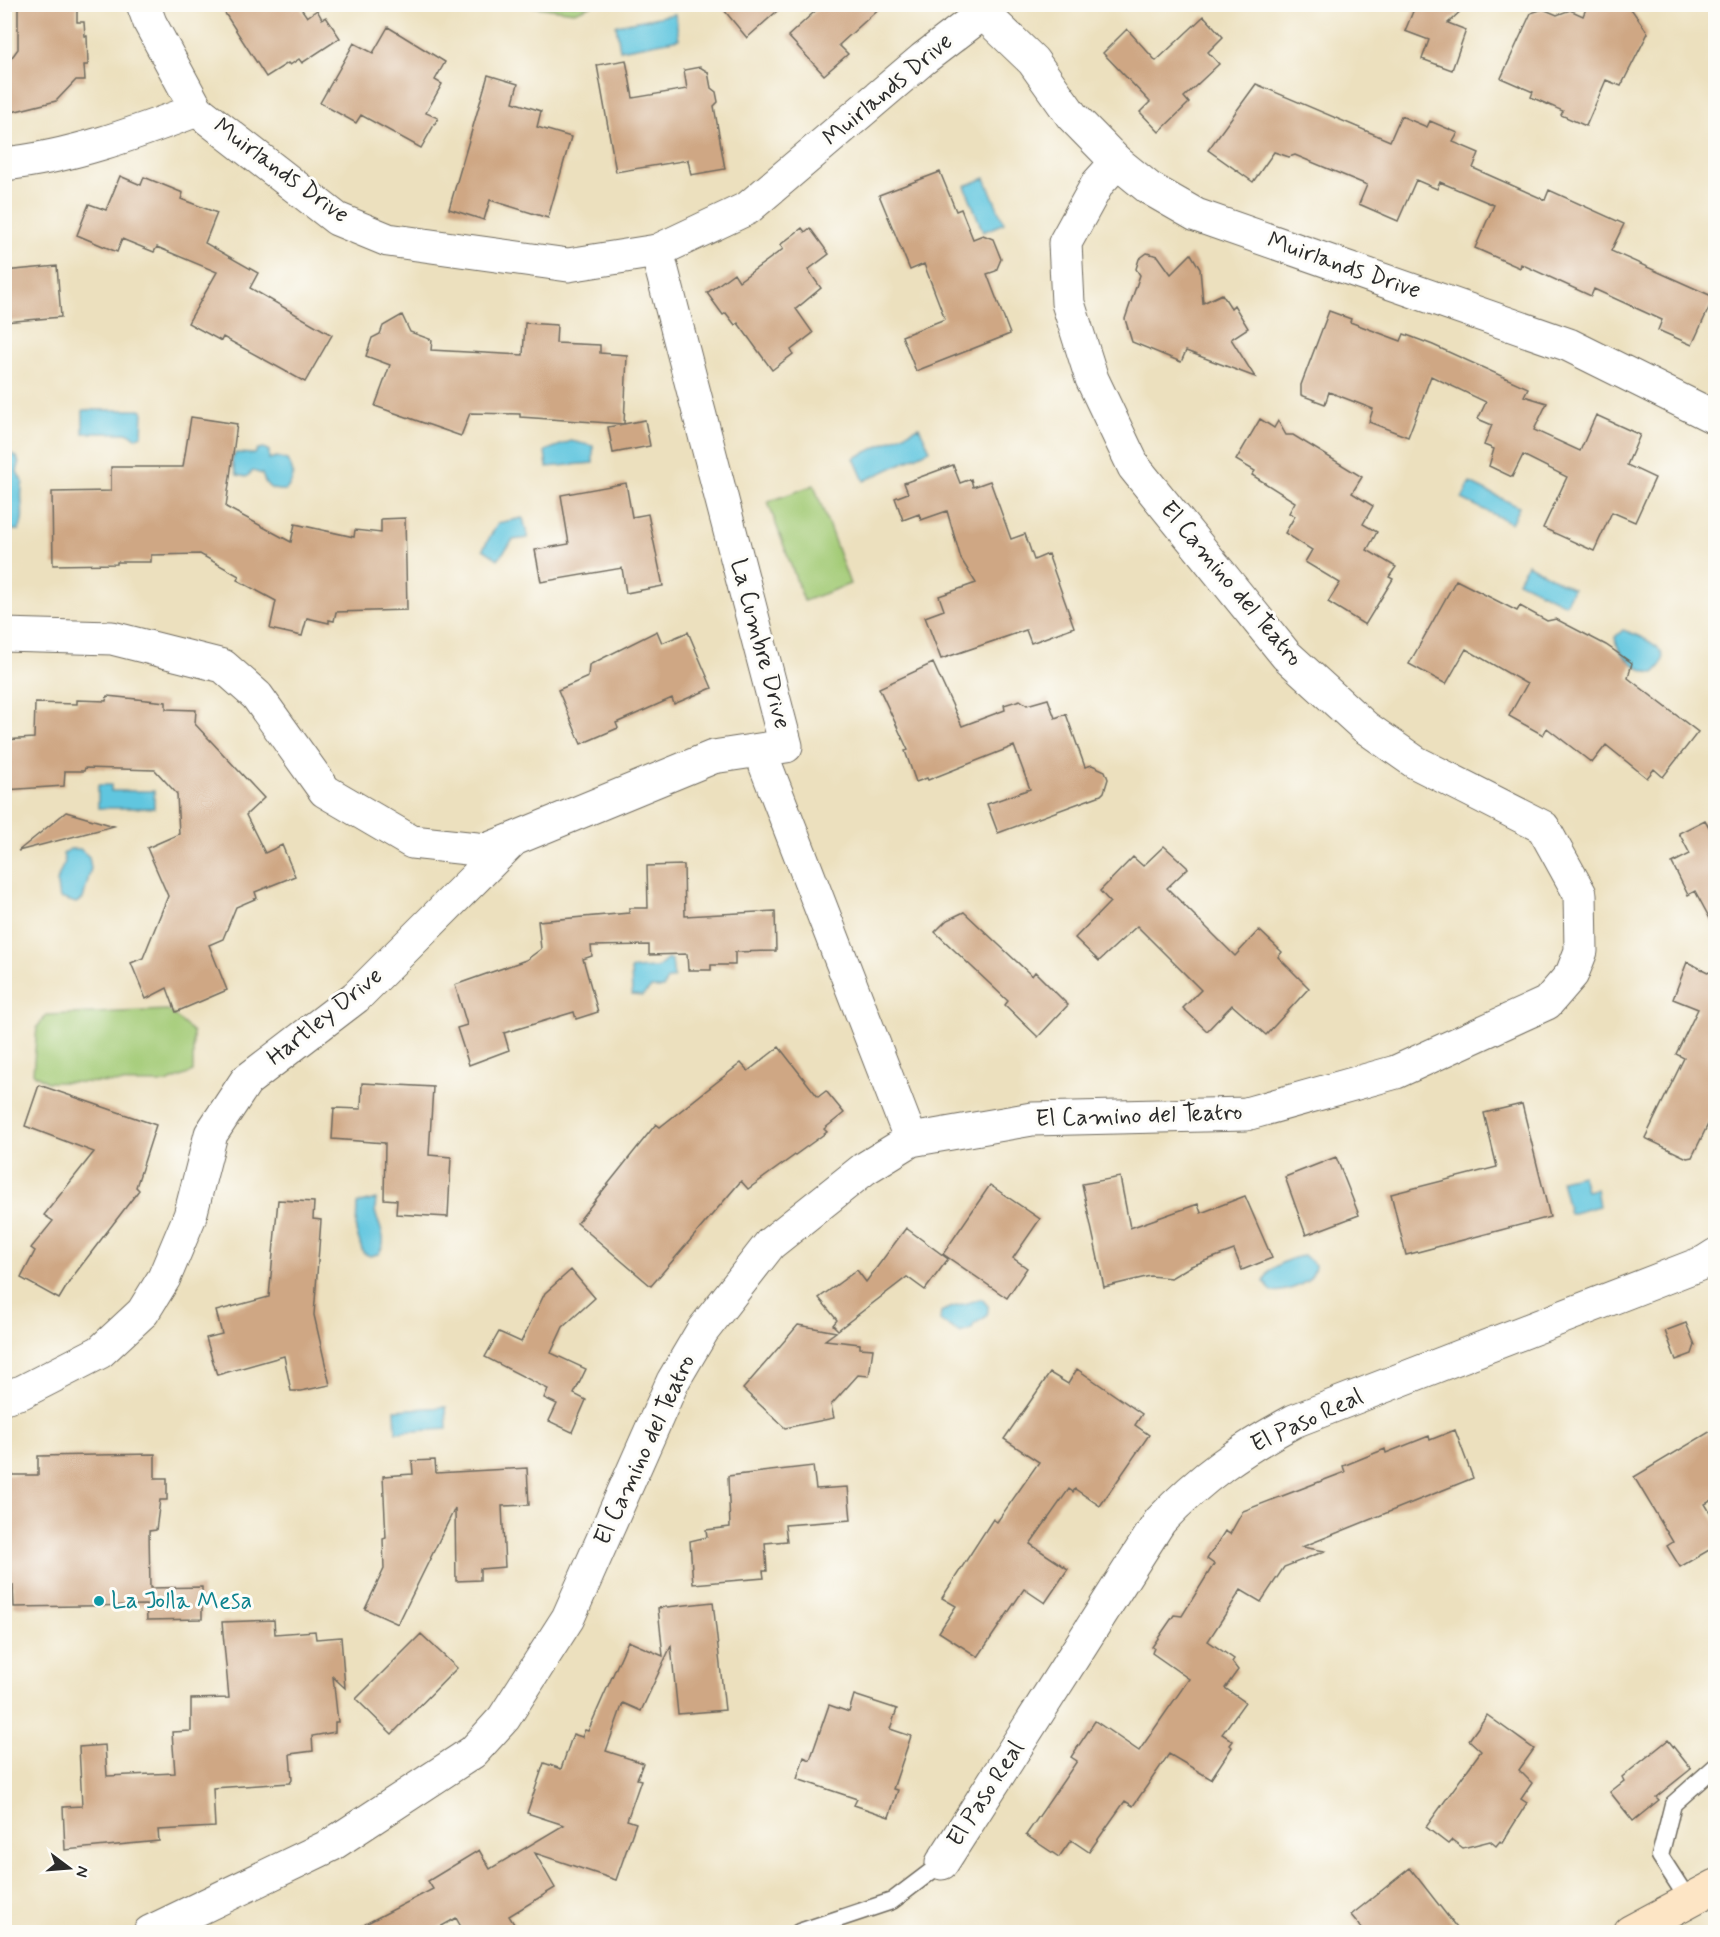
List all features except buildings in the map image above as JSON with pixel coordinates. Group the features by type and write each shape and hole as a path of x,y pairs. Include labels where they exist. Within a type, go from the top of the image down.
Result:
{"main road":[{"path":"1630,1932 1702,1893"}],"street":[{"name":"Muirlands Drive","path":"143,4 150,23 197,110 337,219 388,240 568,265 657,251 748,208 982,9 1033,61 1072,116 1117,162 1149,188 1196,215 1569,345 1716,418"},
{"path":"4,164 25,162 129,136 197,110"},
{"name":"El Camino del Teatro","path":"150,1932 331,1845 473,1752 504,1718 568,1618 673,1381 703,1330 770,1244 864,1169 911,1140 1032,1119 1246,1114 1396,1072 1547,1003 1572,974 1581,951 1580,894 1543,827 1415,762 1365,727 1286,655 1134,467 1092,379 1068,303 1065,243 1098,183 1117,162"},
{"name":"La Cumbre Drive","path":"657,251 786,746 760,751 911,1140"},
{"path":"4,634 112,638 223,666 257,696 325,791 412,842 486,850 514,839"},
{"name":"Hartley Drive","path":"4,1397 22,1392 100,1352 143,1312 164,1278 190,1216 211,1134 246,1081 356,997 514,839 713,757 760,751"},
{"name":"El Paso Real","path":"942,1863 1160,1521 1189,1490 1246,1447 1294,1421 1705,1262 1716,1255"}],"lane":[{"path":"1702,1893 1660,1856 1673,1804 1716,1766"},
{"path":"799,1932 892,1901 942,1863"}],"green space":[{"path":"521,5 593,5 574,12"},
{"path":"814,485 850,584 804,601 768,502"},
{"path":"168,1010 193,1032 193,1072 166,1083 47,1082 33,1073 37,1027 47,1015"}],"water":[{"path":"675,14 679,39 620,50 616,25"},
{"path":"985,178 1004,223 983,232 965,186"},
{"path":"83,410 143,410 142,434 136,438 129,433 83,433"},
{"path":"919,427 930,450 864,481 854,458"},
{"path":"571,441 593,446 593,463 547,467 545,451"},
{"path":"264,448 269,451 269,459 277,457 287,460 290,464 293,475 286,490 270,488 265,483 262,474 253,471 246,477 237,475 231,460 236,453 255,454 258,449"},
{"path":"8,452 17,457 19,464 17,472 23,482 22,518 19,530 5,530 4,455"},
{"path":"1470,483 1519,507 1511,523 1462,499"},
{"path":"523,518 528,538 513,540 498,559 483,549 498,523"},
{"path":"1527,564 1573,589 1565,604 1518,581"},
{"path":"1623,630 1647,640 1661,651 1663,658 1661,665 1654,673 1636,666 1619,649 1615,637"},
{"path":"98,785 111,785 111,791 154,791 154,808 98,808"},
{"path":"70,849 80,849 89,857 91,868 83,899 76,903 60,898 57,888 59,875 65,862 63,854"},
{"path":"668,959 672,960 674,978 667,980 663,988 651,988 642,996 632,995 631,969 657,968"},
{"path":"1582,1175 1586,1191 1596,1189 1599,1206 1569,1214 1561,1180"},
{"path":"376,1199 375,1213 383,1235 383,1245 378,1254 370,1256 363,1253 356,1231 357,1204"},
{"path":"1305,1256 1315,1265 1310,1277 1293,1288 1272,1292 1264,1282 1270,1272 1293,1258"},
{"path":"982,1299 988,1306 988,1313 974,1324 972,1329 960,1333 940,1321 941,1312"},
{"path":"446,1407 447,1429 396,1432 395,1410"}],"place":[{"name":"La Jolla Mesa","path":"99,1601"}]}
